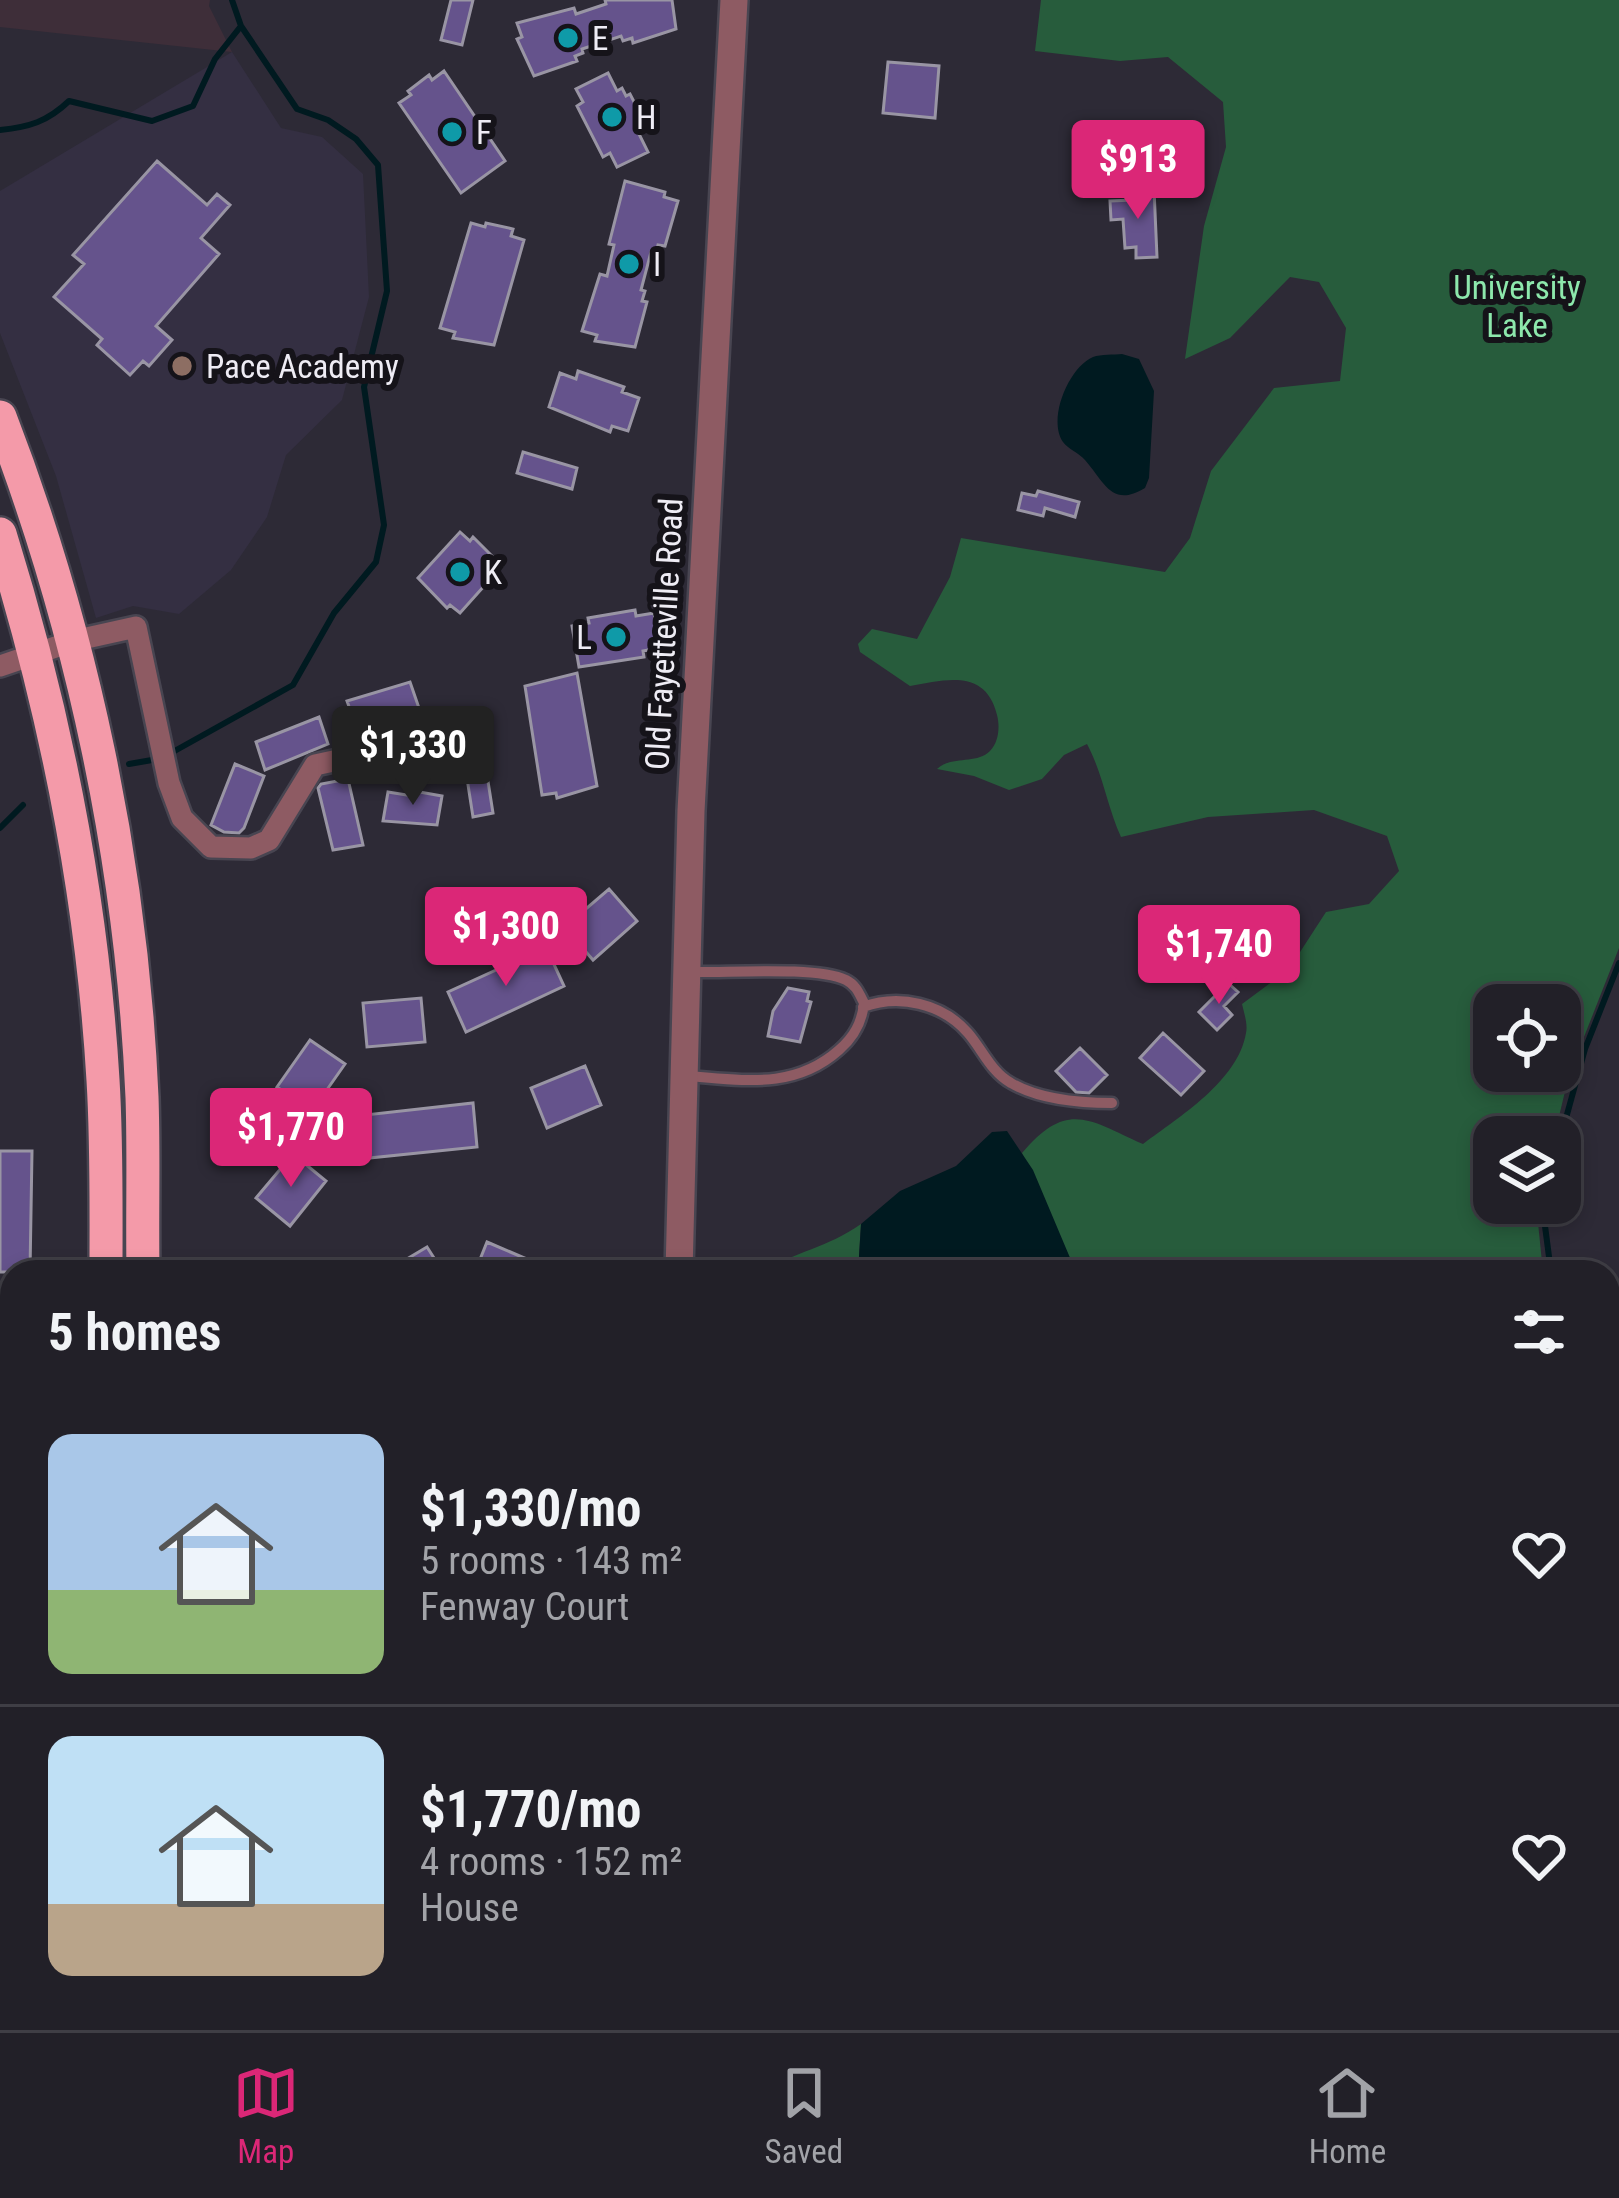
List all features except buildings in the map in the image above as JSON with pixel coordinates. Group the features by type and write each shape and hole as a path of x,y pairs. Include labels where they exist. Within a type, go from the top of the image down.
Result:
{"highway":[{"path":"0,417 73,641 101,770 134,989 142,1094 143,1260"},
{"path":"0,535 55,736 94,972 103,1082 106,1260"}],"street":[{"name":"Old Fayetteville Road","path":"679,1260 708,442 734,0"},
{"path":"0,666 34,652 136,627 169,783 182,818 211,848 251,848 269,840 315,765 421,752"}],"lane":[{"path":"684,1075 759,1081 804,1074 843,1047 857,1030 863,1007 855,987 844,979 817,973 687,972"},
{"path":"863,1007 896,1000 931,1008 967,1032 1007,1081 1052,1098 1112,1102"}],"shaded area":[{"path":"0,0 210,0 232,52 0,27"},
{"name":"Pace Academy","path":"232,52 281,128 322,137 363,174 369,297 342,400 286,455 267,517 231,570 179,614 133,606 96,618 56,476 0,333 0,191"}],"green space":[{"name":"University Lake","path":"1041,0 1619,0 1619,948 1581,1045 1581,984 1473,984 1473,1092 1565,1092 1559,1116 1473,1116 1473,1224 1538,1224 1542,1260 1071,1260 1022,1153 1052,1126 1079,1119 1143,1144 1205,1096 1241,1050 1246,1033 1242,1004 1289,969 1326,912 1369,904 1399,871 1387,836 1314,810 1208,817 1121,837 1087,744 1064,755 1042,779 1009,790 974,776 937,769 978,758 993,747 998,724 992,700 984,690 963,681 910,686 860,652 858,644 872,629 917,639 950,577 961,538 1165,572 1190,538 1211,471 1274,388 1340,381 1346,328 1319,282 1290,277 1230,338 1185,359 1204,226 1226,147 1223,102 1168,57 1120,61 1035,51"},
{"path":"861,1224 859,1260 785,1260 787,1259"}],"water":[{"path":"1122,354 1139,359 1154,391 1149,478 1145,488 1125,495 1110,490 1065,444 1058,420 1063,395 1076,371 1096,356"},
{"path":"1007,1131 1033,1170 1071,1260 859,1260 861,1224 900,1191 956,1166 992,1132"}],"waterway":[{"path":"171,753 293,685 334,613 376,562 384,525 364,387 387,291 378,165 356,139 328,120 297,109 241,26 232,0"},
{"path":"0,130 37,122 69,101 152,121 193,106 215,59 241,26"},
{"path":"129,764 152,760"},
{"path":"0,828 23,805"},
{"path":"1567,1116 1585,1049 1619,963"},
{"path":"1545,1224 1549,1260"}],"place":[{"name":"E","path":"568,38"},
{"name":"H","path":"612,117"},
{"name":"F","path":"452,132"},
{"name":"I","path":"629,264"},
{"name":"Pace Academy","path":"182,366"},
{"name":"K","path":"460,572"},
{"name":"L","path":"616,637"}]}
